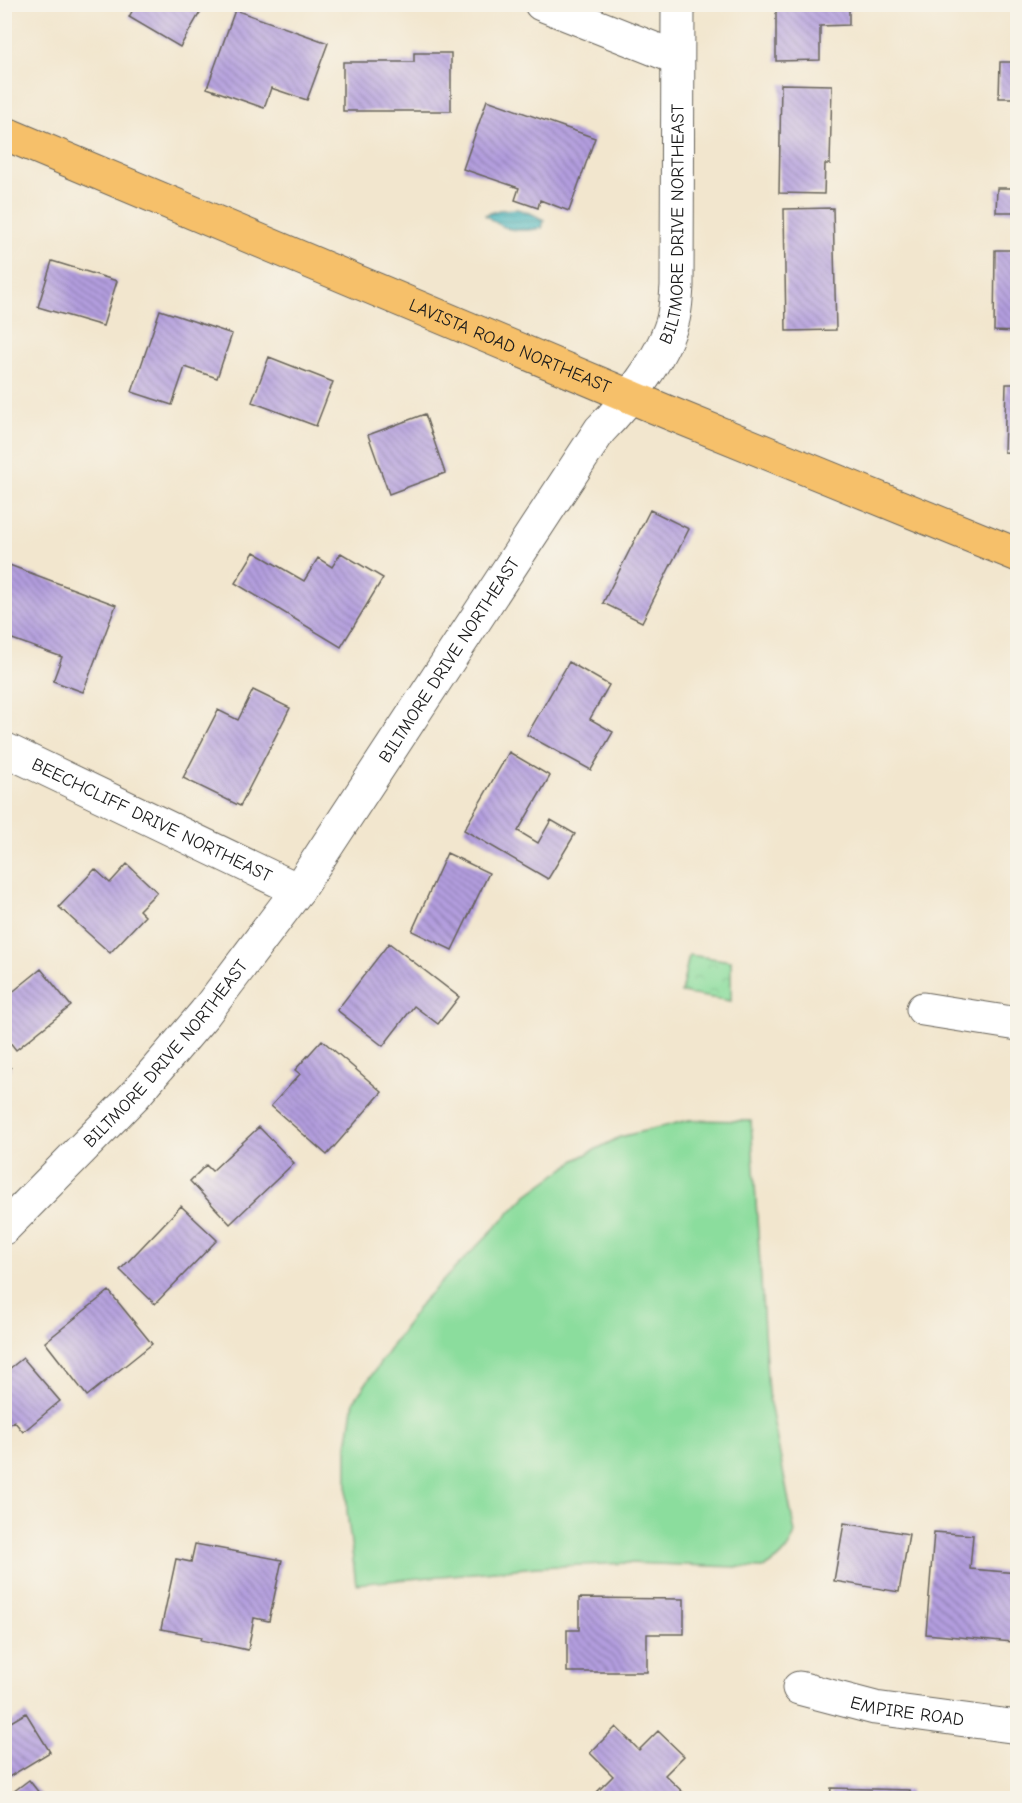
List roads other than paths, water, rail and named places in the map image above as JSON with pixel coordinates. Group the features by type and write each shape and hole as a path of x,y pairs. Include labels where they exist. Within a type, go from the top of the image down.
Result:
{"main road":[{"name":"LAVISTA ROAD NORTHEAST","path":"4,133 628,396 1017,555"}],"street":[{"path":"541,4 677,58"},
{"name":"BILTMORE DRIVE NORTHEAST","path":"4,1228 134,1096 205,1013 298,890 600,430 643,377 665,340 676,306 679,159 678,4"},
{"name":"BEECHCLIFF DRIVE NORTHEAST","path":"4,749 298,890"},
{"path":"923,1009 1017,1024"},
{"name":"EMPIRE ROAD","path":"799,1688 875,1708 1017,1726"}],"water":[{"path":"517,209 544,220 542,228 512,229 485,215 499,210"}]}
